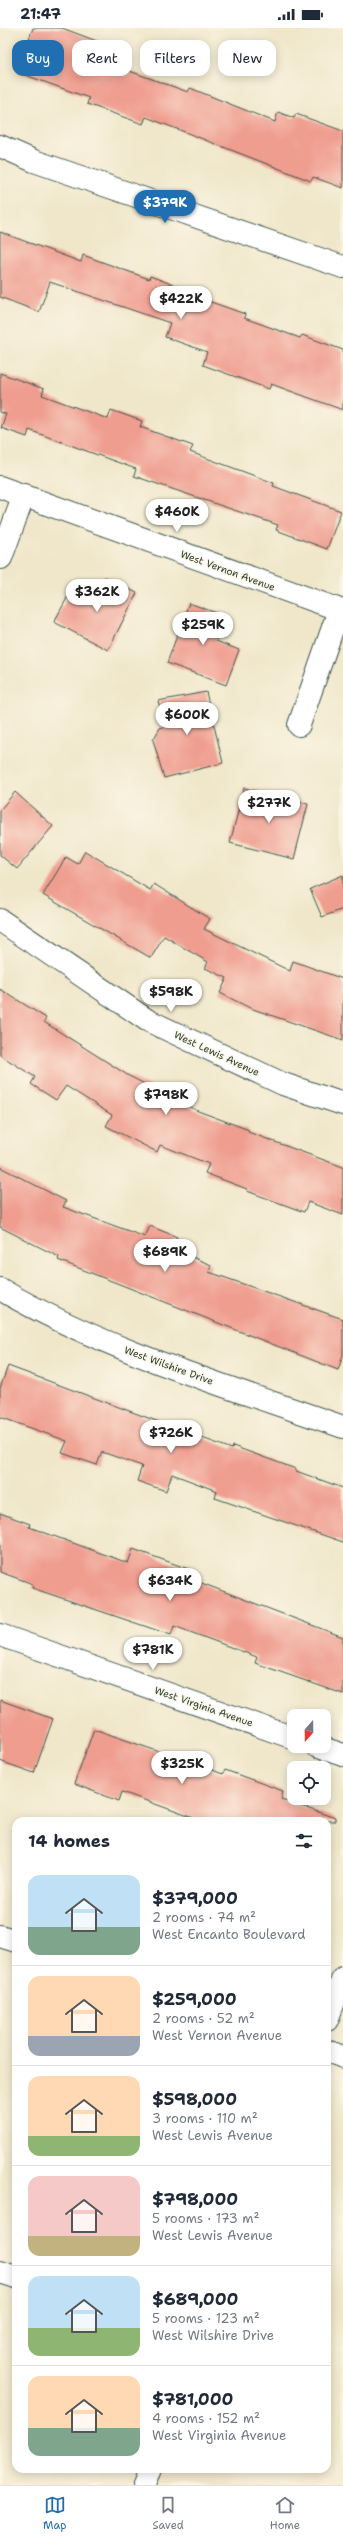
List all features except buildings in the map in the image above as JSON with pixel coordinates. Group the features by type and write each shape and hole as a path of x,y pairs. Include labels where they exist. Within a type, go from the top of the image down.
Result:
{"street":[{"path":"0,146 34,161 343,267"},
{"name":"West Vernon Avenue","path":"0,487 341,611"},
{"path":"1,558 24,495"},
{"path":"299,725 341,611"},
{"name":"West Lewis Avenue","path":"0,920 147,1020 284,1084 343,1104"},
{"name":"West Wilshire Drive","path":"0,1288 34,1309 129,1351 343,1427"},
{"name":"West Virginia Avenue","path":"0,1635 287,1736"},
{"path":"331,1751 343,1755"},
{"path":"0,1936 12,1940"},
{"path":"331,2010 343,1978"},
{"path":"331,2053 343,2057"},
{"path":"0,2272 12,2276"},
{"path":"144,2485 148,2473"}]}
